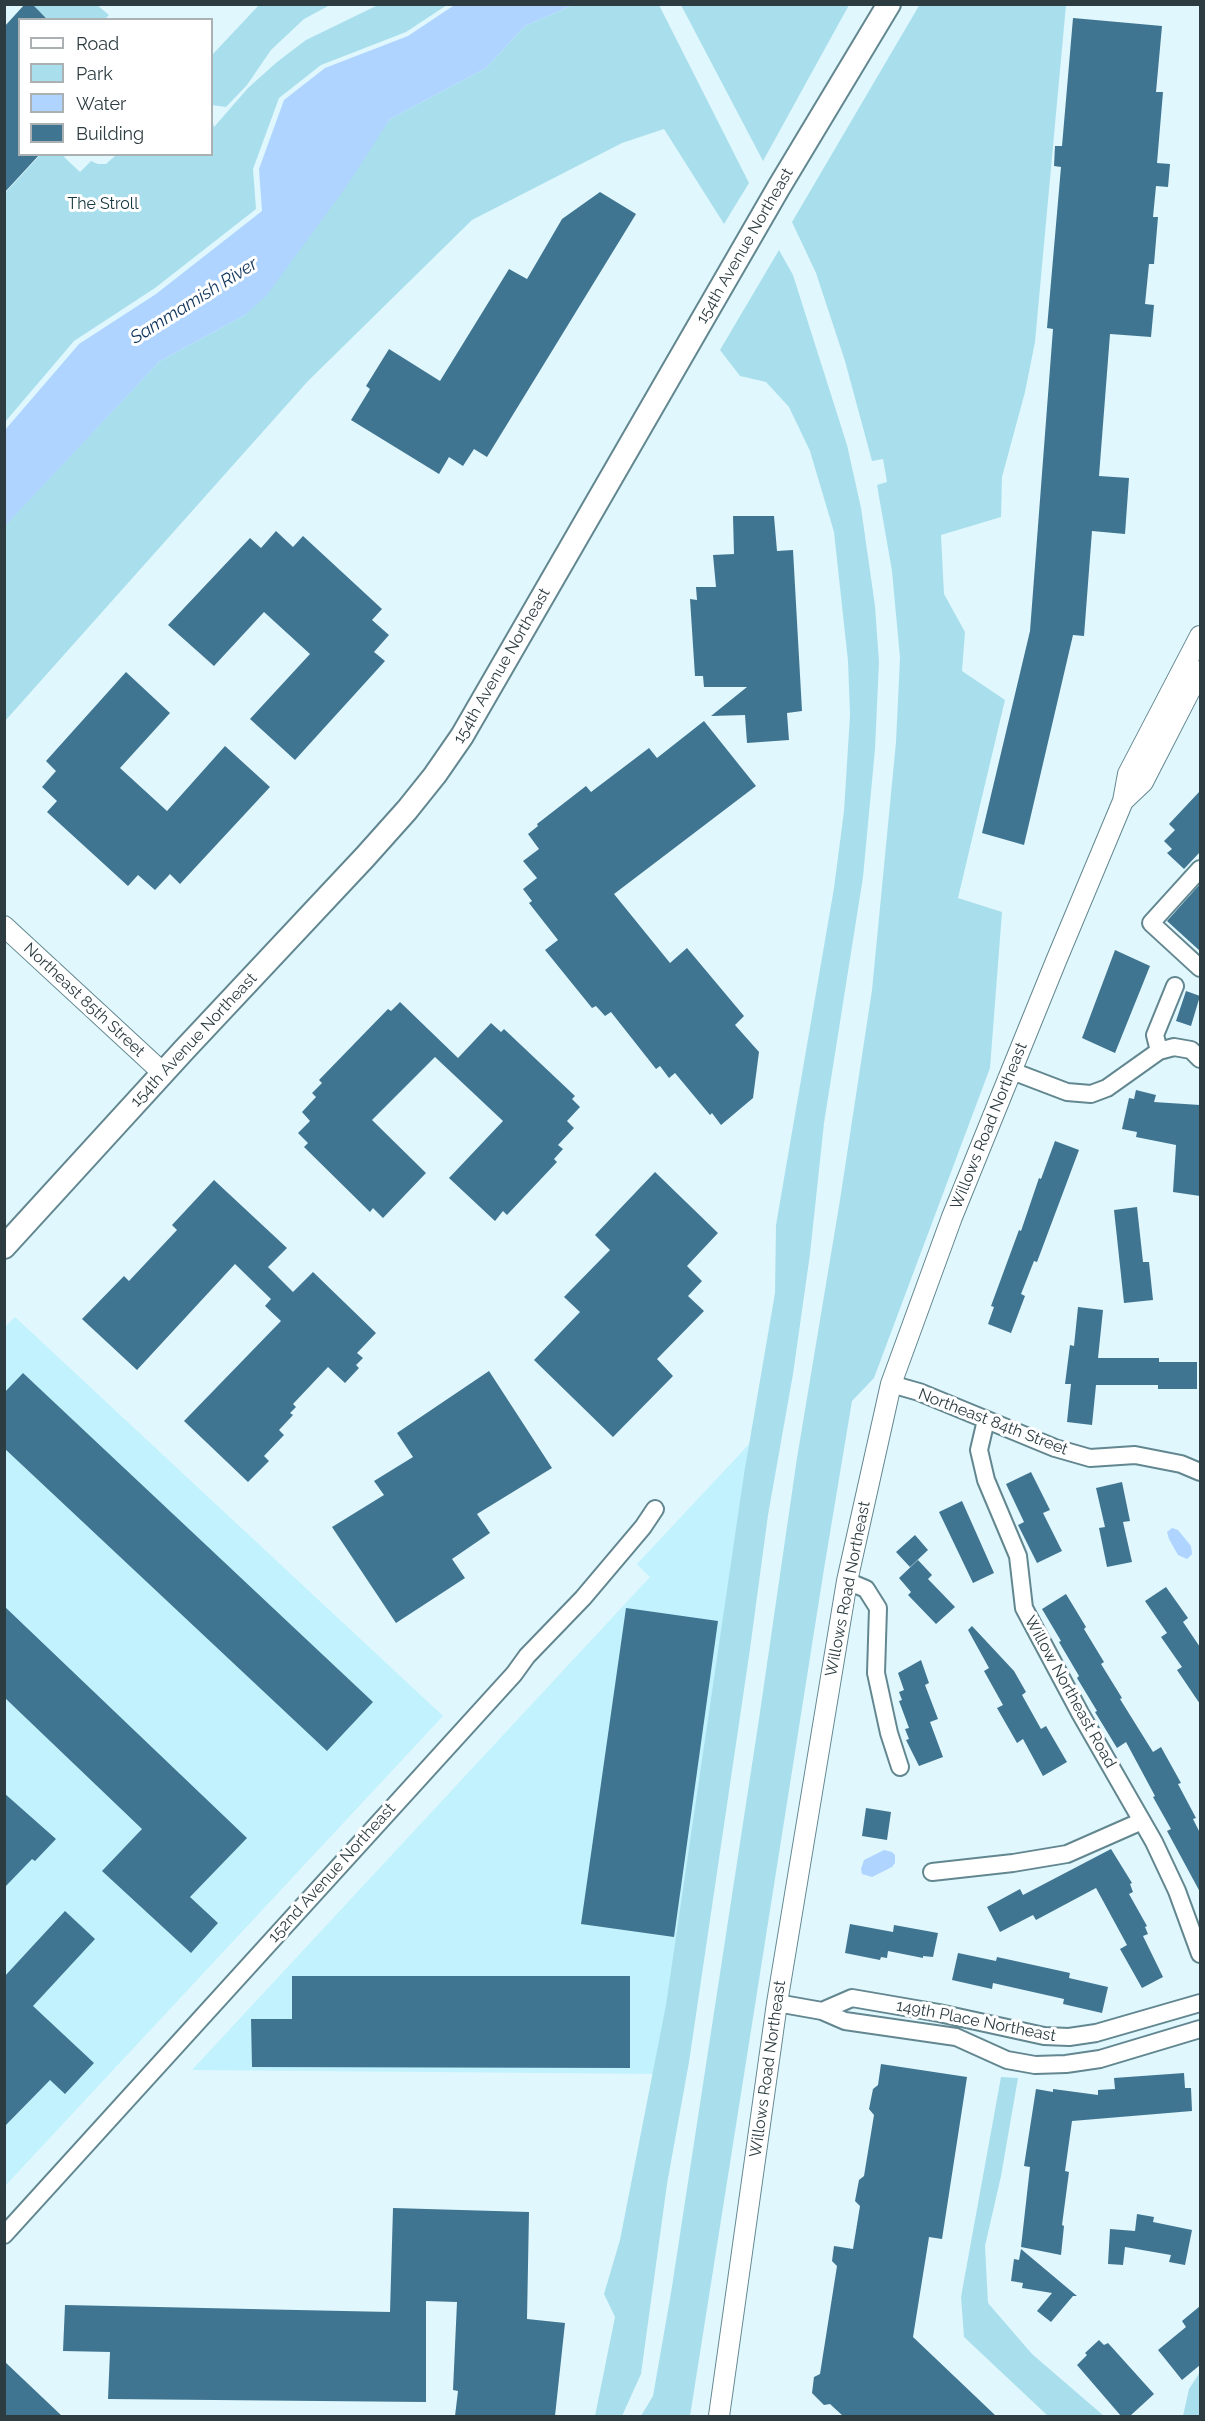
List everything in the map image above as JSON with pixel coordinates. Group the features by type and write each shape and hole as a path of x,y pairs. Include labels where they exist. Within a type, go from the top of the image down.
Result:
{"main road":[{"name":"154th Avenue Northeast","path":"4,1247 407,810 462,736 779,187 889,4"}],"street":[{"name":"Willows Road Northeast","path":"719,2416 777,2003 847,1581 891,1384 952,1217 1124,801 1128,774 1200,636"},
{"name":"Willows Road Northeast","path":"1124,801 1143,782 1196,694 1200,671"},
{"path":"1200,869 1151,923 1200,968"},
{"name":"Northeast 85th Street","path":"4,926 163,1073"},
{"path":"1159,1051 1155,1035 1175,986"},
{"path":"1012,1071 1067,1092 1091,1094 1107,1088 1159,1051 1174,1047 1191,1050 1200,1059"},
{"name":"Northeast 84th Street","path":"891,1384 920,1392 1055,1448 1090,1458 1135,1455 1181,1464 1200,1472"},
{"name":"Willow Northeast Road","path":"986,1420 979,1450 986,1480 1018,1556 1024,1608 1080,1713 1142,1821 1177,1892 1200,1953"},
{"name":"152nd Avenue Northeast","path":"4,2235 514,1674 527,1656 583,1598 643,1527 655,1509"},
{"path":"847,1581 866,1590 879,1608 875,1648 876,1673 889,1733 900,1767"},
{"path":"932,1872 1067,1854 1142,1821"},
{"name":"149th Place Northeast","path":"822,2011 852,1998 939,2013 1044,2036 1069,2037 1096,2033 1200,2003"},
{"name":"149th Place Northeast","path":"777,2003 822,2011 846,2021 956,2037 1007,2060 1035,2065 1066,2064 1100,2059 1200,2029"}],"shaded area":[{"path":"15,1317 443,1716 5,2186 4,1328"},
{"path":"753,1440 667,2074 192,2070 650,1577 637,1564"}],"green space":[{"path":"920,4 1066,5 1035,342 1025,392 1002,477 1001,517 941,535 944,594 965,632 962,671 1005,700 958,898 1002,912 990,1068 874,1378 852,1401 690,2416 641,2416 653,2396 671,2293 797,1458 872,990 896,742 900,658 892,571 877,485 887,482 883,459 872,461 845,361 816,273 792,222"},
{"path":"32,5 97,5 109,15 106,18 47,18"},
{"path":"259,5 330,5 304,19 271,50 247,85 226,107 213,105 213,54"},
{"name":"The Stroll","path":"378,5 447,5 406,32 321,65 279,98 253,169 256,209 155,288 74,341 5,422 5,193 39,156 65,156 80,172 91,161 106,164 115,156 213,156 213,122 214,127 248,88 306,40"},
{"path":"573,5 659,5 749,183 724,224 664,129 622,143 472,220 308,381 5,721 5,525 160,361 245,315 390,119 486,68 525,26"},
{"path":"681,5 849,5 763,161"},
{"path":"779,250 793,275 847,445 861,508 875,606 879,662 875,749 863,877 824,1123 810,1254 793,1374 768,1515 689,2062 667,2184 641,2374 622,2416 595,2416 615,2317 604,2294 620,2240 666,2005 744,1474 775,1293 776,1225 834,888 844,811 850,715 848,661 834,532 810,451 789,407 766,382 740,376 720,350"},
{"path":"1001,2077 1018,2078 1001,2176 985,2246 988,2303 1032,2354 1104,2416 1048,2416 964,2337 961,2297"},
{"path":"1200,2372 1200,2416 1183,2416 1189,2389"}],"water":[{"name":"Sammamish River","path":"456,4 573,5 525,26 486,68 390,119 346,187 267,295 245,315 160,361 5,526 5,430 79,344 156,294 262,211 259,169 284,100 325,68 408,36"},
{"path":"1172,1528 1178,1530 1191,1546 1192,1554 1187,1559 1178,1555 1169,1539 1167,1532"},
{"path":"884,1850 895,1855 895,1863 892,1867 872,1877 862,1874 864,1860"}],"building":[{"path":"25,4 32,4 46,18 18,18 18,156 38,156 4,193 4,27"},
{"path":"1073,18 1162,26 1156,92 1163,92 1157,163 1170,164 1168,187 1156,186 1153,217 1158,217 1154,264 1149,264 1145,304 1154,305 1151,337 1110,334 1099,476 1129,478 1125,534 1092,531 1084,636 1073,635 1024,845 982,833 1030,631 1053,329 1047,328 1061,167 1054,166 1055,146 1062,146"},
{"path":"600,192 636,214 487,457 474,449 463,466 449,457 439,474 351,420 370,389 366,386 389,349 440,381 509,269 527,279 562,219"},
{"path":"733,516 774,516 777,551 793,550 802,711 787,713 789,740 747,743 745,715 711,716 747,687 704,687 703,676 695,676 690,599 697,600 696,587 716,587 713,555 734,554"},
{"path":"276,531 293,547 303,536 382,609 372,620 389,635 374,652 385,661 295,760 250,719 310,654 264,612 214,666 168,625 250,538 261,548"},
{"path":"126,672 170,713 120,768 167,811 225,746 270,787 180,884 170,874 155,890 138,875 128,886 47,812 57,801 42,787 56,771 46,761"},
{"path":"704,721 756,786 614,894 670,963 687,948 744,1016 735,1025 759,1052 753,1098 721,1125 675,1073 669,1078 660,1066 656,1069 611,1012 605,1016 596,1006 592,1008 545,950 558,940 529,903 532,901 523,889 537,878 523,861 539,849 528,834 538,826 537,824 586,786 591,792 649,748 657,758"},
{"path":"1200,791 1200,852 1184,869 1167,853 1172,849 1164,841 1175,830 1169,824"},
{"path":"1200,884 1200,951 1167,921"},
{"path":"1115,950 1150,966 1115,1053 1082,1038"},
{"path":"1186,991 1200,996 1191,1026 1176,1021"},
{"path":"400,1002 458,1058 491,1023 501,1032 504,1029 575,1096 572,1099 580,1107 567,1121 574,1128 558,1145 563,1149 554,1159 557,1162 507,1215 503,1211 495,1221 449,1178 503,1121 435,1057 372,1120 426,1173 383,1218 373,1208 370,1212 304,1147 308,1143 298,1133 310,1121 302,1112 316,1097 312,1093 322,1083 319,1080 388,1009 391,1011"},
{"path":"1136,1090 1156,1095 1154,1102 1200,1105 1200,1196 1173,1192 1176,1145 1136,1137 1137,1132 1122,1129 1129,1098 1134,1099"},
{"path":"1055,1141 1079,1150 1037,1262 1034,1261 1021,1294 1025,1296 1011,1333 988,1324 994,1307 991,1306"},
{"path":"655,1172 718,1233 687,1266 702,1281 688,1296 704,1311 657,1359 673,1376 613,1437 534,1360 580,1312 564,1297 610,1250 595,1235"},
{"path":"214,1180 287,1248 268,1267 293,1292 313,1272 376,1333 357,1353 363,1358 356,1365 359,1368 345,1383 328,1367 293,1404 296,1407 290,1413 293,1415 279,1430 284,1435 264,1456 269,1461 248,1482 184,1421 281,1321 265,1306 271,1299 235,1264 137,1370 82,1319 124,1276 129,1281 177,1230 172,1225"},
{"path":"1137,1207 1143,1262 1149,1262 1153,1300 1124,1303 1114,1210"},
{"path":"1078,1307 1103,1310 1098,1358 1159,1358 1159,1362 1197,1362 1197,1389 1158,1389 1158,1385 1096,1385 1092,1425 1067,1422 1071,1384 1065,1384 1070,1345 1074,1346"},
{"path":"489,1371 552,1468 477,1514 490,1533 452,1559 465,1578 396,1623 332,1527 384,1495 374,1481 413,1457 397,1433"},
{"path":"23,1373 373,1702 327,1751 4,1448 4,1393"},
{"path":"1031,1472 1050,1510 1043,1513 1062,1551 1037,1563 1018,1525 1024,1522 1006,1484"},
{"path":"1122,1482 1130,1521 1123,1522 1132,1562 1107,1567 1099,1528 1105,1527 1096,1488"},
{"path":"962,1501 994,1573 973,1583 939,1512"},
{"path":"915,1535 928,1550 910,1567 896,1552"},
{"path":"918,1560 932,1575 928,1579 955,1607 936,1624 908,1595 911,1592 899,1578"},
{"path":"1166,1587 1188,1618 1183,1622 1200,1647 1200,1704 1177,1670 1182,1667 1161,1637 1167,1633 1145,1601"},
{"path":"1066,1594 1104,1662 1101,1664 1122,1698 1120,1699 1153,1752 1161,1747 1181,1783 1178,1784 1196,1818 1193,1819 1200,1833 1200,1892 1167,1831 1171,1829 1126,1742 1117,1748 1095,1712 1097,1711 1059,1642 1061,1641 1042,1609"},
{"path":"4,1606 247,1838 190,1897 218,1923 191,1953 102,1871 142,1829 4,1697"},
{"path":"626,1608 718,1621 674,1937 581,1924"},
{"path":"972,1626 1014,1671 1026,1692 1022,1695 1041,1729 1046,1726 1067,1762 1043,1776 1023,1739 1017,1743 997,1708 1003,1705 984,1671 989,1668 968,1630"},
{"path":"921,1660 929,1683 925,1685 938,1719 930,1722 943,1757 919,1766 906,1740 909,1739 905,1729 909,1728 899,1701 902,1700 899,1692 904,1690 898,1673"},
{"path":"4,1793 56,1839 35,1861 32,1859 4,1888"},
{"path":"866,1808 891,1812 887,1840 862,1836"},
{"path":"1111,1849 1132,1883 1130,1884 1133,1892 1129,1894 1147,1926 1145,1927 1148,1934 1143,1936 1163,1977 1142,1988 1120,1949 1127,1945 1096,1888 1036,1920 1033,1915 1000,1932 987,1907 1020,1889 1023,1895"},
{"path":"65,1911 95,1939 33,2006 94,2063 65,2094 50,2080 4,2127 4,1977"},
{"path":"850,1924 893,1932 894,1925 938,1933 933,1957 923,1956 923,1958 888,1951 887,1958 881,1957 880,1960 845,1953"},
{"path":"958,1953 996,1961 997,1957 1070,1973 1069,1978 1108,1987 1102,2013 1063,2004 1064,1999 993,1983 992,1989 952,1980"},
{"path":"292,1976 630,1976 630,2068 252,2067 251,2019 292,2019"},
{"path":"881,2064 967,2077 942,2239 929,2237 913,2337 996,2416 843,2416 830,2404 824,2405 812,2393 814,2377 820,2374 837,2266 832,2261 834,2246 853,2249 860,2206 855,2201 859,2180 864,2176 874,2115 869,2109 873,2089 878,2085"},
{"path":"1184,2073 1185,2088 1191,2088 1192,2111 1072,2121 1065,2171 1069,2172 1062,2225 1064,2226 1061,2255 1021,2247 1030,2167 1024,2166 1036,2089 1098,2095 1098,2090 1115,2089 1114,2078"},
{"path":"393,2208 529,2212 527,2319 565,2323 555,2416 455,2416 458,2391 453,2390 457,2302 426,2301 426,2402 108,2399 110,2352 63,2351 65,2305 390,2312"},
{"path":"1137,2214 1154,2217 1153,2222 1192,2230 1185,2265 1169,2262 1171,2255 1125,2247 1123,2265 1108,2264 1110,2229 1135,2231"},
{"path":"1021,2249 1077,2296 1073,2296 1051,2322 1037,2311 1052,2293 1022,2288 1023,2283 1011,2281 1014,2259 1019,2260"},
{"path":"1200,2306 1200,2365 1182,2380 1158,2350 1186,2327 1182,2321"},
{"path":"1099,2340 1104,2345 1108,2343 1154,2394 1130,2416 1121,2416 1077,2365 1087,2355 1085,2353"},
{"path":"4,2361 62,2416 4,2416"}]}
